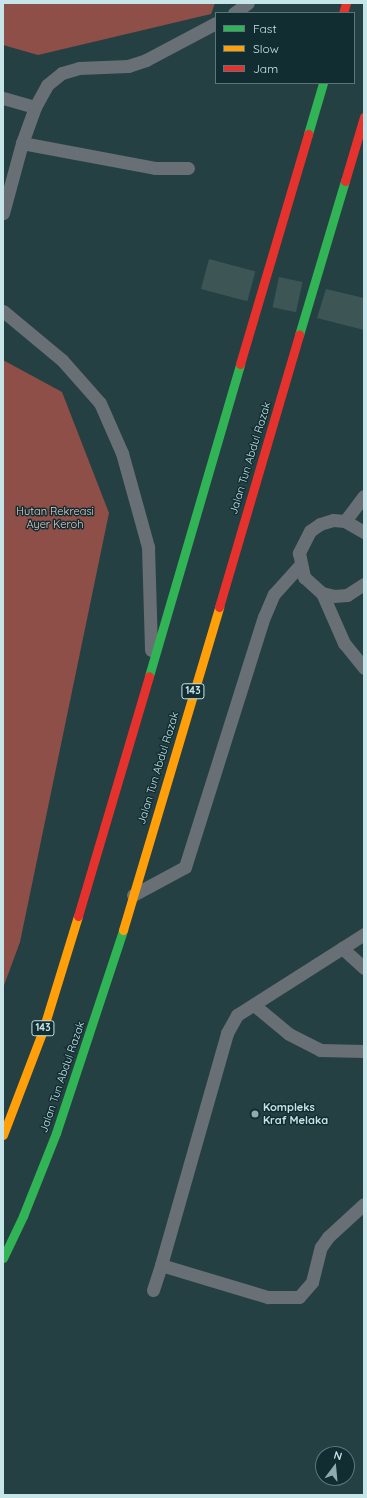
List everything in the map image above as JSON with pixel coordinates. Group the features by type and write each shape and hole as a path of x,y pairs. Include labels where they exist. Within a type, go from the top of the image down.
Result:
{"highway":[{"name":"143","path":"3,1135 44,1025 152,670 323,84"},
{"name":"Jalan Tun Abdul Razak","path":"3,1258 23,1216 56,1134 133,895 364,117"}],"lane":[{"path":"235,12 248,3"},
{"path":"3,213 22,143 35,107 46,85 62,73 79,68 128,66 146,60 215,25"},
{"path":"3,98 35,107"},
{"path":"22,143 155,168 188,168"},
{"path":"3,311 62,360 100,403 122,453 148,547 152,670"},
{"path":"345,521 364,496"},
{"path":"364,532 345,521 333,520 310,531 299,553 300,566 304,577 322,593 344,643 364,668"},
{"path":"133,895 185,866 264,617 274,594 300,566"},
{"path":"322,593 334,596 347,595 364,584"},
{"path":"154,1290 227,1033 237,1016 364,934"},
{"path":"342,948 364,968"},
{"path":"254,1005 289,1034 320,1050 364,1051"},
{"path":"161,1265 268,1297 299,1297 312,1282 321,1247 328,1237 364,1204"}],"green space":[{"path":"3,3 215,3 211,14 38,55 3,45"},
{"name":"Hutan Rekreasi Ayer Keroh","path":"3,360 62,392 109,513 20,942 3,988"}],"building":[{"path":"209,259 255,271 247,301 201,289"},
{"path":"279,277 302,282 296,312 273,307"},
{"path":"326,289 364,298 364,330 317,318"}],"traffic: fast":[{"path":"308,134 323,84"},
{"path":"299,335 345,181"},
{"path":"149,676 240,364"},
{"path":"3,1258 23,1216 56,1133 123,930"}],"traffic: slow":[{"path":"123,930 219,607"},
{"path":"3,1135 42,1033 78,916"}],"traffic: jam":[{"path":"343,12 346,3"},
{"path":"345,181 364,117"},
{"path":"240,364 308,134"},
{"path":"219,607 299,335"},
{"path":"78,916 149,676"}],"place":[{"name":"Kompleks Kraf Melaka","path":"255,1114"}]}
